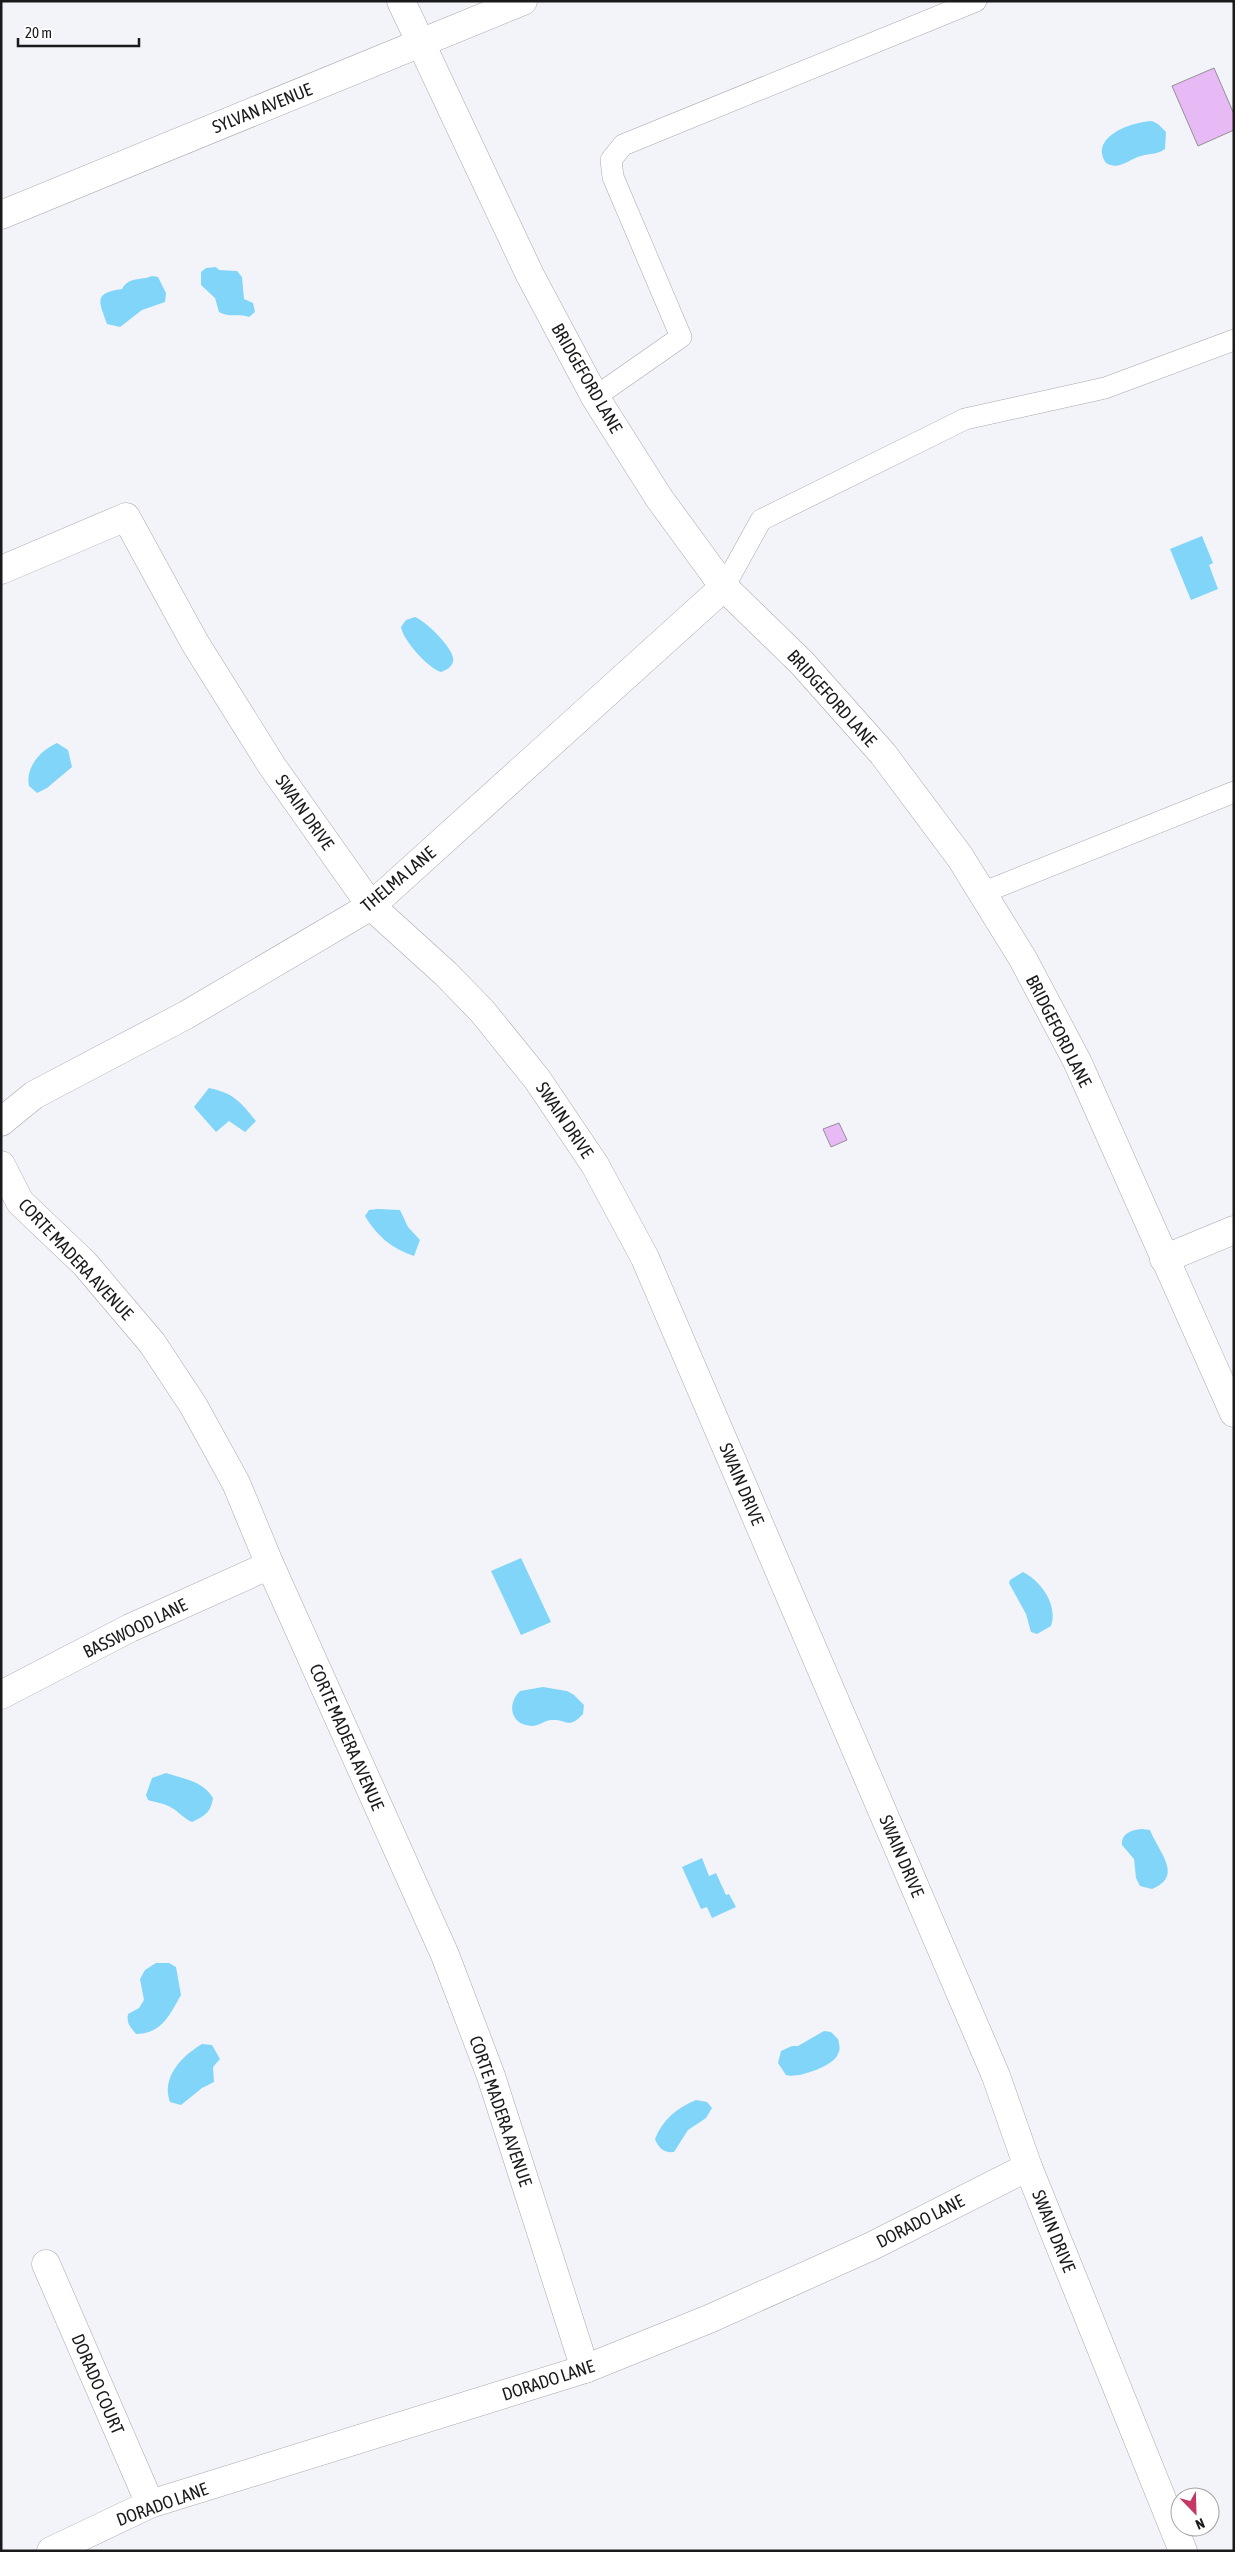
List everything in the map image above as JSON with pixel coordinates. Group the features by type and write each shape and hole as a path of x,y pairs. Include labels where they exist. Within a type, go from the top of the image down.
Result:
{"street":[{"name":"BRIDGEFORD LANE","path":"401,1 530,275 595,398 660,498 724,587 802,663 883,754 960,857 1023,959 1077,1061 1234,1413"},
{"name":"SYLVAN AVENUE","path":"1,215 523,1"},
{"name":"SWAIN DRIVE","path":"1,570 126,517 196,643 236,709 272,766 371,906 470,999 537,1079 595,1165 645,1258 996,2076 1028,2167 1183,2551"},
{"name":"THELMA LANE","path":"1,1122 34,1095 186,1015 371,906 724,587"},
{"name":"CORTE MADERA AVENUE","path":"1,1165 20,1202 85,1264 157,1350 193,1405 236,1483 270,1565 445,1955 491,2076 585,2369"},
{"path":"1164,1258 1234,1230"},
{"name":"BASSWOOD LANE","path":"1,1695 130,1628 270,1565"},
{"name":"DORADO LANE","path":"51,2551 150,2504 585,2369 708,2319 862,2250 1028,2167"},
{"name":"DORADO COURT","path":"46,2264 150,2504"}],"lane":[{"path":"595,398 681,337 613,177 611,160 623,145 976,1"},
{"path":"724,587 761,520 965,419 1105,388 1234,340"},
{"path":"982,893 1234,792"}],"water":[{"path":"1152,121 1166,132 1165,149 1137,157 1120,165 1115,166 1106,163 1102,154 1103,146 1108,139 1124,128"},
{"path":"216,267 219,270 237,271 242,277 244,299 253,303 255,312 249,317 227,315 219,312 215,298 201,285 201,272 206,268"},
{"path":"152,276 158,277 166,293 165,302 142,310 120,327 107,324 101,304 102,296 106,293 122,289 132,280"},
{"path":"1202,536 1213,563 1209,565 1218,589 1191,600 1170,549"},
{"path":"415,617 433,630 446,644 453,657 453,662 446,670 441,672 430,665 406,639 401,627 406,620"},
{"path":"57,743 68,750 72,767 47,788 37,793 29,786 29,772 40,755"},
{"path":"209,1088 224,1092 236,1099 256,1121 245,1132 229,1121 216,1132 194,1107"},
{"path":"369,1210 400,1210 408,1227 420,1240 414,1256 392,1246 375,1230 365,1216"},
{"path":"521,1558 551,1622 521,1635 491,1571"},
{"path":"1023,1572 1042,1588 1047,1595 1052,1610 1051,1626 1037,1634 1031,1632 1026,1614 1009,1583 1010,1580"},
{"path":"543,1687 567,1691 574,1695 584,1705 583,1714 571,1723 549,1720 533,1726 520,1722 513,1714 512,1708 516,1697 520,1691"},
{"path":"166,1773 192,1781 209,1792 213,1798 207,1813 192,1822 169,1806 148,1800 146,1795 152,1778"},
{"path":"1150,1830 1163,1855 1168,1871 1166,1878 1161,1884 1152,1889 1140,1886 1136,1878 1134,1859 1122,1845 1125,1835 1131,1831"},
{"path":"702,1858 709,1876 716,1873 726,1895 729,1894 736,1907 712,1918 707,1907 701,1909 682,1867"},
{"path":"156,1963 169,1963 176,1967 181,1995 169,2016 159,2027 152,2031 136,2034 128,2023 128,2014 139,2008 144,2000 140,1979 145,1970"},
{"path":"824,2031 831,2032 838,2039 839,2050 835,2059 823,2067 806,2073 786,2075 778,2063 781,2051 792,2046 798,2046"},
{"path":"202,2044 212,2045 220,2059 213,2067 214,2082 202,2088 181,2105 170,2102 168,2084 175,2068 187,2055"},
{"path":"696,2100 707,2102 712,2108 706,2118 688,2130 674,2152 662,2150 655,2139 666,2120 683,2106"}],"building":[{"path":"1214,68 1234,114 1234,130 1198,146 1172,86"},
{"path":"839,1123 847,1140 831,1147 823,1129"}]}
